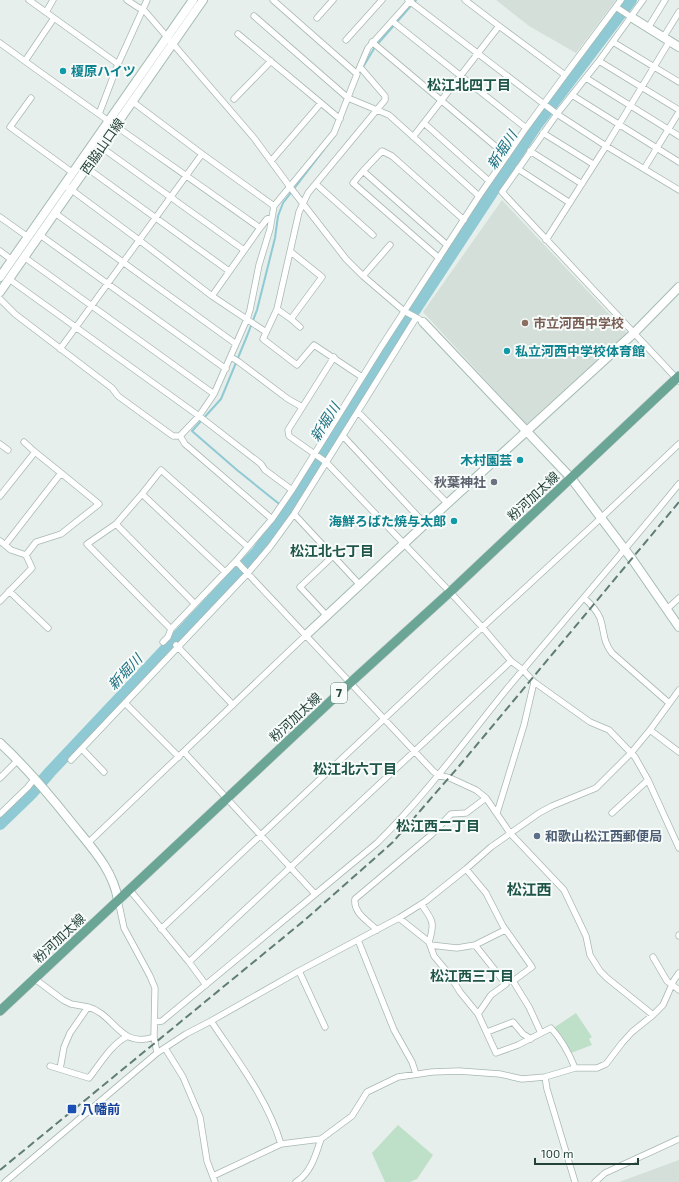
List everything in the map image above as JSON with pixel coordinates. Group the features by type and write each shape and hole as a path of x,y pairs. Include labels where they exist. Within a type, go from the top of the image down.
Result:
{"main road":[{"name":"粉河加太線","path":"0,1011 350,682 450,592 678,378"}],"street":[{"path":"29,0 118,64"},
{"path":"46,12 54,0"},
{"path":"127,0 143,9 168,36 173,44 254,138 346,259 363,276 404,311 420,320 571,478 625,550 679,627"},
{"path":"98,114 118,64 147,0"},
{"name":"西脇山口線","path":"0,277 28,237 68,187 87,168 101,147 113,123 168,36 193,0"},
{"name":"西脇山口線","path":"0,292 55,214 73,173 113,123 133,102 204,0"},
{"path":"273,0 357,74"},
{"path":"317,18 334,0"},
{"path":"346,40 382,0"},
{"path":"0,299 15,314 112,388 118,396 173,436 180,436 199,416 214,394 247,319 259,265 270,229 274,206 334,133 368,48 410,0 557,114 606,146 679,190"},
{"path":"465,0 565,75"},
{"path":"163,642 169,637 170,629 225,572 238,562 248,547 272,519 316,454 362,377 489,181 544,103 621,0"},
{"path":"643,0 599,61 543,133 502,192 678,378"},
{"path":"648,28 665,0"},
{"path":"616,7 679,47"},
{"path":"546,240 654,67 679,12"},
{"path":"254,16 348,98 389,115 479,196"},
{"path":"25,61 54,18"},
{"path":"392,21 526,128"},
{"path":"413,137 500,26"},
{"path":"238,34 340,120"},
{"path":"372,42 507,156"},
{"path":"613,42 679,82"},
{"path":"0,43 260,228"},
{"path":"234,99 271,61"},
{"path":"599,61 679,111 644,169"},
{"path":"360,67 385,96 386,100 302,203 277,309 263,339 297,365 314,345 362,377"},
{"path":"586,78 679,136"},
{"path":"572,95 679,162"},
{"path":"31,98 10,127 73,173"},
{"path":"133,102 274,206"},
{"path":"271,161 321,103"},
{"path":"424,123 489,181"},
{"path":"543,133 594,164"},
{"path":"101,147 244,250"},
{"path":"439,258 353,183 382,151 392,156 464,220"},
{"path":"530,151 582,184"},
{"path":"60,349 202,154"},
{"path":"87,168 229,271"},
{"path":"518,169 570,203"},
{"path":"363,171 447,245"},
{"path":"316,184 373,235"},
{"path":"68,187 212,296 266,332"},
{"path":"55,214 236,344"},
{"path":"212,296 260,228 267,219 272,216"},
{"path":"0,217 28,237"},
{"path":"40,235 226,369"},
{"path":"363,276 390,245"},
{"path":"0,251 12,260"},
{"path":"291,252 322,277 291,320"},
{"path":"24,257 214,394"},
{"path":"9,279 199,416 261,464 264,470 292,490"},
{"path":"88,843 447,503 527,432 634,333 679,287"},
{"path":"277,309 300,327"},
{"path":"71,760 270,547 294,514 358,412 420,320"},
{"path":"231,357 288,399 302,407"},
{"path":"334,357 288,430 289,436 326,462 450,592 483,628 511,662 523,670 534,682 590,722 609,730 635,757 677,837 679,848"},
{"path":"358,412 447,503"},
{"path":"180,436 184,444 272,519"},
{"path":"343,436 425,524"},
{"path":"24,442 99,504 61,534 36,542 26,555"},
{"path":"0,444 8,450"},
{"path":"161,929 679,444"},
{"path":"0,496 35,452"},
{"path":"170,629 87,544 116,524 161,470 248,547"},
{"path":"5,545 61,473"},
{"path":"155,1022 162,1021 206,986 390,831 679,484"},
{"path":"142,494 225,572"},
{"path":"294,514 360,585"},
{"path":"116,524 194,603"},
{"path":"0,541 11,550 26,555 32,568 0,601"},
{"path":"327,616 300,587 333,556"},
{"path":"238,562 433,771 438,775 450,778 476,790 486,798 510,833 564,890 586,936 590,955 600,971 653,1015"},
{"path":"9,591 48,628"},
{"path":"584,598 596,610 600,619 606,645 612,653 670,703"},
{"path":"667,609 679,598"},
{"path":"177,646 233,705"},
{"path":"189,962 511,662"},
{"path":"497,813 524,725 534,682"},
{"path":"5,1182 157,1053 186,1034 299,971 400,918 421,904 510,833 552,806 596,788 631,753 679,690"},
{"path":"125,703 227,798 315,894"},
{"path":"650,730 679,752"},
{"path":"0,743 44,788 106,867 116,888 124,928 150,976 154,988 154,1037 157,1053"},
{"path":"82,749 104,772"},
{"path":"0,778 18,760"},
{"path":"0,814 36,779"},
{"path":"612,813 648,780"},
{"path":"377,930 356,910 354,905 355,899 431,835 451,814 466,813 486,798"},
{"path":"466,869 486,893 505,930 532,967 513,981 529,1007 541,1033"},
{"path":"130,889 189,962 206,986"},
{"path":"421,904 432,919 433,930 430,944 434,956 478,1014 496,1053 518,1045 550,1028 558,1035 568,1051 574,1068"},
{"path":"400,918 430,944 457,948 475,945 505,930"},
{"path":"358,940 394,1030 412,1062 416,1074"},
{"path":"475,945 506,984 491,996 478,1014"},
{"path":"652,957 667,981 679,990"},
{"path":"299,971 325,1027"},
{"path":"296,1182 309,1170 322,1139 352,1116 367,1092 398,1077 432,1072 459,1071 500,1074 522,1079 545,1077 574,1068 597,1068 606,1064 632,1032 663,1005 679,973"},
{"path":"35,979 63,1000 71,1004 97,1009 126,1037 144,1040 154,1037"},
{"path":"60,1068 64,1047 70,1034 88,1007"},
{"path":"211,1021 256,1089 275,1126 281,1144"},
{"path":"487,1032 513,1022 523,1034 531,1038"},
{"path":"50,1066 89,1078 116,1045 126,1037"},
{"path":"165,1048 183,1077 200,1117 208,1161 214,1179 281,1144 322,1139"},
{"path":"545,1077 547,1089 575,1182"},
{"path":"594,1182 605,1173 679,1139"}],"shaded area":[{"path":"496,0 616,0 576,53 529,26"},
{"name":"市立河西中学校","path":"502,200 628,334 527,425 423,312"},
{"path":"679,1160 679,1182 619,1182"}],"green space":[{"path":"576,1013 592,1037 589,1039 592,1045 571,1053 554,1030 555,1027"},
{"path":"398,1125 433,1155 417,1179 410,1182 385,1182 372,1153"}],"waterway":[{"path":"363,67 375,47 416,0"},
{"name":"新堀川","path":"0,824 31,794 257,552 289,509 369,380 535,127 631,0"},
{"path":"289,509 283,507 192,431 221,399 247,336 257,310 275,238 278,216 283,203 336,134"}],"railway":[{"path":"0,1170 306,919 393,842 460,765 679,502"}],"place":[{"name":"榎原ハイツ","path":"63,71"},
{"name":"市立河西中学校","path":"525,323"},
{"name":"私立河西中学校体育館","path":"507,351"},
{"name":"木村園芸","path":"520,460"},
{"name":"秋葉神社","path":"494,482"},
{"name":"海鮮ろばた焼与太郎","path":"454,521"},
{"name":"和歌山松江西郵便局","path":"537,836"},
{"name":"八幡前","path":"72,1109"}],"district":[{"name":"松江北四丁目","path":"469,85"},
{"name":"松江北七丁目","path":"332,551"},
{"name":"松江北六丁目","path":"355,769"},
{"name":"松江西二丁目","path":"438,826"},
{"name":"松江西","path":"529,890"},
{"name":"松江西三丁目","path":"472,976"}]}
